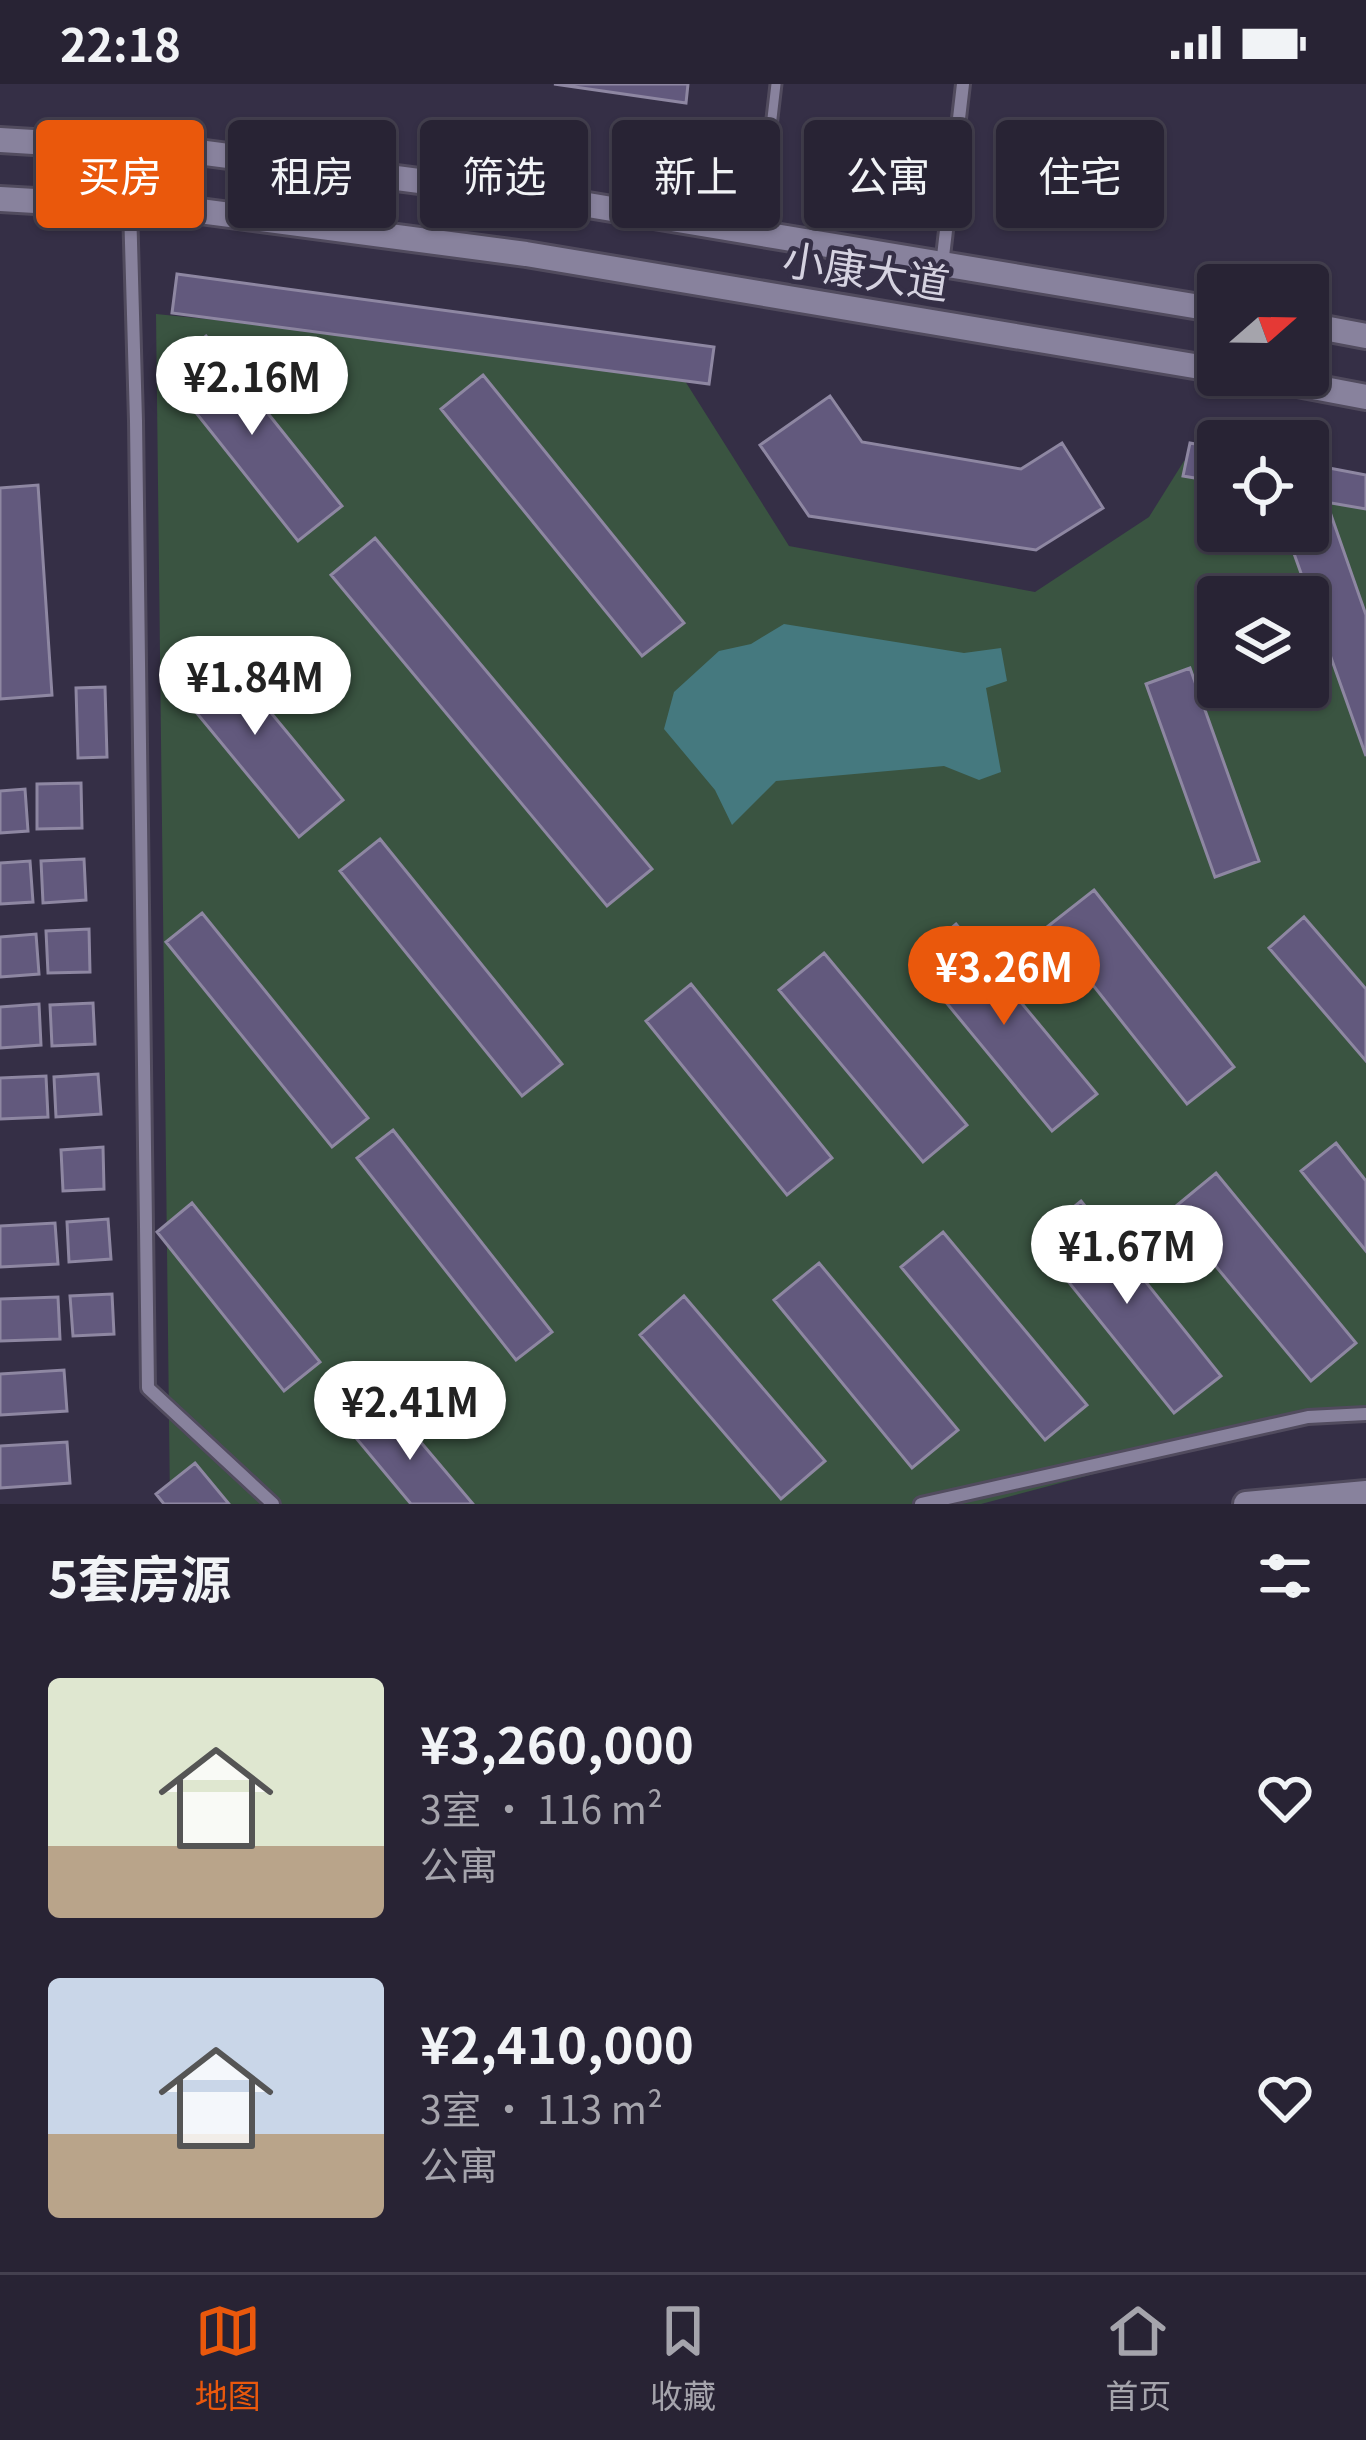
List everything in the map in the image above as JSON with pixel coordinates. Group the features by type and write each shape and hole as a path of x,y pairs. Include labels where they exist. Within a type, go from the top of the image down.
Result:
{"main road":[{"name":"小康大道","path":"0,140 198,152 534,196 1197,307"},
{"name":"小康大道","path":"0,199 36,201"},
{"name":"小康大道","path":"204,212 526,254 1197,366"},
{"path":"1329,330 1366,336"},
{"path":"1329,390 1366,397"},
{"path":"1246,1504 1366,1493"}],"street":[{"path":"942,265 963,84"},
{"path":"131,228 148,1388 273,1504"},
{"path":"920,1504 1308,1417 1366,1414"}],"lane":[{"path":"759,235 776,84"}],"shaded area":[{"path":"156,314 556,354 685,381 789,546 1035,592 1149,517 1184,461 1197,464 1197,552 1329,552 1329,489 1366,497 1366,1414 1308,1417 981,1504 170,1504"},
{"path":"784,624 964,653 1001,648 1007,681 986,688 1001,772 979,780 944,766 776,781 732,825 715,790 664,729 674,692 719,651 751,644"}],"building":[{"path":"554,84 688,84 686,103"},
{"path":"177,274 714,347 709,384 172,313"},
{"path":"206,336 342,506 298,541 162,370"},
{"path":"483,375 684,623 642,656 441,409"},
{"path":"830,396 862,442 1021,469 1062,443 1103,508 1036,550 809,516 760,445"},
{"path":"1190,443 1197,444 1197,478 1183,476"},
{"path":"1329,468 1366,475 1366,509 1329,503"},
{"path":"38,485 52,695 0,699 0,488"},
{"path":"1329,512 1366,615 1366,756 1329,652 1329,576 1302,576 1293,552 1329,552"},
{"path":"375,538 652,869 607,906 331,575"},
{"path":"211,640 343,800 299,837 167,677"},
{"path":"1190,668 1197,708 1204,708 1259,861 1215,877 1146,684"},
{"path":"105,687 107,757 78,758 76,688"},
{"path":"81,783 82,828 37,829 37,784"},
{"path":"25,789 28,831 0,833 0,791"},
{"path":"380,839 562,1064 522,1096 340,871"},
{"path":"84,859 86,900 43,903 41,861"},
{"path":"30,861 33,902 0,904 0,863"},
{"path":"1094,890 1234,1067 1187,1104 1047,927"},
{"path":"202,913 368,1118 332,1147 166,942"},
{"path":"1304,917 1366,989 1366,1061 1269,948"},
{"path":"956,924 1097,1094 1052,1131 912,961"},
{"path":"89,929 90,972 48,973 46,931"},
{"path":"36,934 39,974 0,977 0,937"},
{"path":"824,953 967,1125 923,1162 779,990"},
{"path":"691,984 832,1158 787,1195 646,1021"},
{"path":"93,1003 95,1044 52,1046 50,1005"},
{"path":"39,1004 41,1045 0,1048 0,1007"},
{"path":"98,1074 101,1114 56,1117 54,1077"},
{"path":"46,1076 48,1117 0,1119 0,1078"},
{"path":"393,1130 552,1332 516,1360 357,1158"},
{"path":"1336,1143 1366,1181 1366,1251 1301,1171"},
{"path":"103,1147 104,1189 63,1191 61,1150"},
{"path":"1216,1173 1356,1343 1311,1381 1170,1211"},
{"path":"1081,1201 1221,1376 1174,1413 1034,1239"},
{"path":"192,1203 320,1362 284,1391 157,1232"},
{"path":"108,1219 111,1259 69,1262 67,1222"},
{"path":"55,1223 58,1264 0,1267 0,1226"},
{"path":"943,1232 1087,1405 1045,1440 901,1267"},
{"path":"819,1263 958,1430 912,1468 774,1300"},
{"path":"112,1294 114,1334 73,1336 70,1296"},
{"path":"684,1296 825,1461 781,1499 640,1335"},
{"path":"58,1297 60,1339 0,1341 0,1299"},
{"path":"64,1370 67,1411 0,1415 0,1374"},
{"path":"392,1408 473,1504 411,1504 356,1438"},
{"path":"67,1442 70,1483 0,1488 0,1446"},
{"path":"195,1463 229,1504 164,1504 156,1494"}]}
